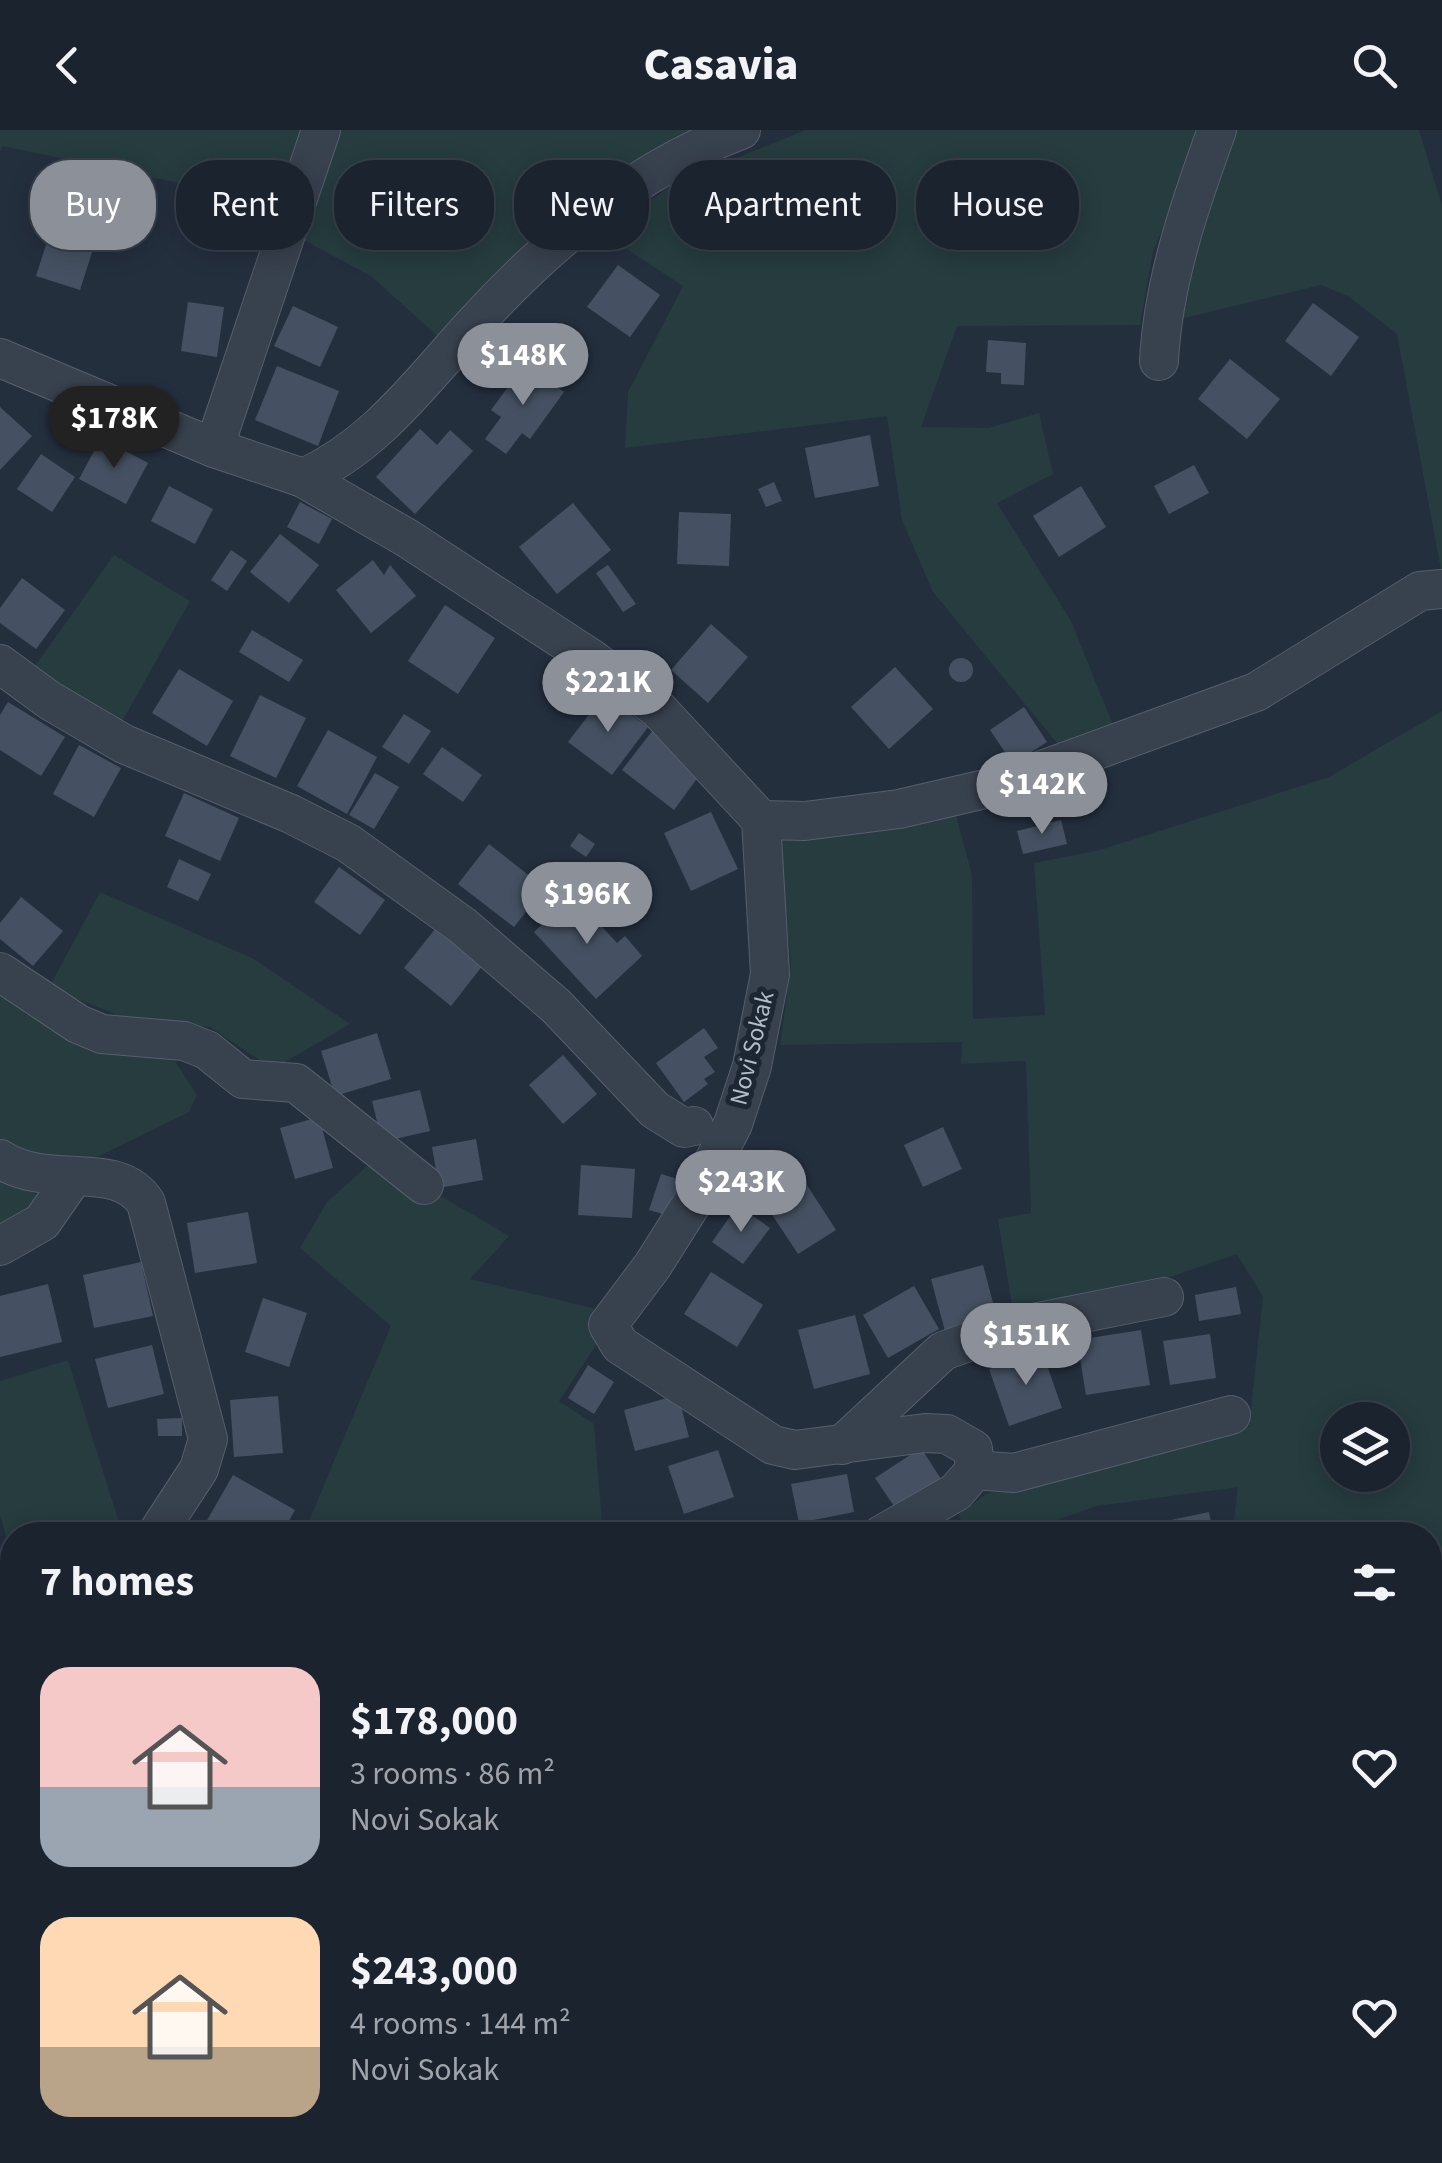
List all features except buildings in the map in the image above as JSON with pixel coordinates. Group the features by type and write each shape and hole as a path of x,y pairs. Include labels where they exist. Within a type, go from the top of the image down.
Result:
{"street":[{"path":"214,448 321,130"},
{"path":"302,478 347,454 390,419 480,317 611,198 656,169 741,130"},
{"path":"1159,361 1161,321 1187,218 1217,130"},
{"path":"0,358 214,448 302,478 406,538 592,659 659,710 761,820 805,821 899,809 998,786 1256,692 1420,591 1442,589"},
{"path":"0,664 49,700 124,744 291,814 348,843 463,926 556,1006 655,1110 684,1128 694,1126"},
{"name":"Novi Sokak","path":"761,820 770,974 752,1066 733,1124 678,1228 608,1325 620,1345 773,1445 795,1450 925,1433 947,1434 973,1449 975,1470"},
{"path":"0,972 78,1024 102,1034 184,1041 207,1050 243,1080 296,1083 424,1185"},
{"path":"0,1159 26,1172 125,1181 146,1203 206,1420 205,1456 164,1522"},
{"path":"0,1246 42,1222 72,1179"},
{"path":"842,1446 944,1351 1008,1328 1164,1296"},
{"path":"904,1522 956,1492 975,1470 1014,1473 1231,1415"}],"green space":[{"path":"0,130 305,130 294,160 176,160 176,182 156,178 156,160 70,160 3,146 0,151"},
{"path":"334,130 695,130 645,160 514,160 514,250 540,250 445,343 371,276 314,246 314,186"},
{"path":"806,130 1202,130 1153,252 1140,325 957,326 921,427 988,428 1039,413 1053,474 997,503 1071,621 1113,725 1062,749 933,592 902,520 887,416 625,448 628,392 683,286 628,250 649,250 649,201 669,188 669,250 896,250 896,160 731,160"},
{"path":"1232,130 1419,130 1442,206 1442,575 1397,334 1348,296 1321,285 1176,320 1193,240"},
{"path":"114,555 190,601 120,725 31,672"},
{"path":"1442,711 1442,1522 1234,1522 1238,1487 1097,1506 1052,1522 961,1522 959,1514 986,1494 1249,1426 1263,1297 1237,1254 1170,1277 1014,1318 998,1219 1031,1213 1026,1061 961,1064 962,1042 780,1045 791,966 779,839 954,808 972,875 973,1019 1045,1015 1034,863 1100,850 1329,777"},
{"path":"100,892 252,958 350,1024 273,1069 210,1027 128,1019 49,988"},
{"path":"0,991 83,1046 175,1061 197,1095 189,1112 89,1161 28,1155 0,1140"},
{"path":"376,1158 509,1236 470,1279 593,1308 600,1339 559,1401 594,1424 602,1522 308,1522 391,1326 300,1248 327,1202"},
{"path":"0,1171 40,1197 36,1209 0,1231"},
{"path":"68,1360 119,1522 2,1522 0,1381"}]}
